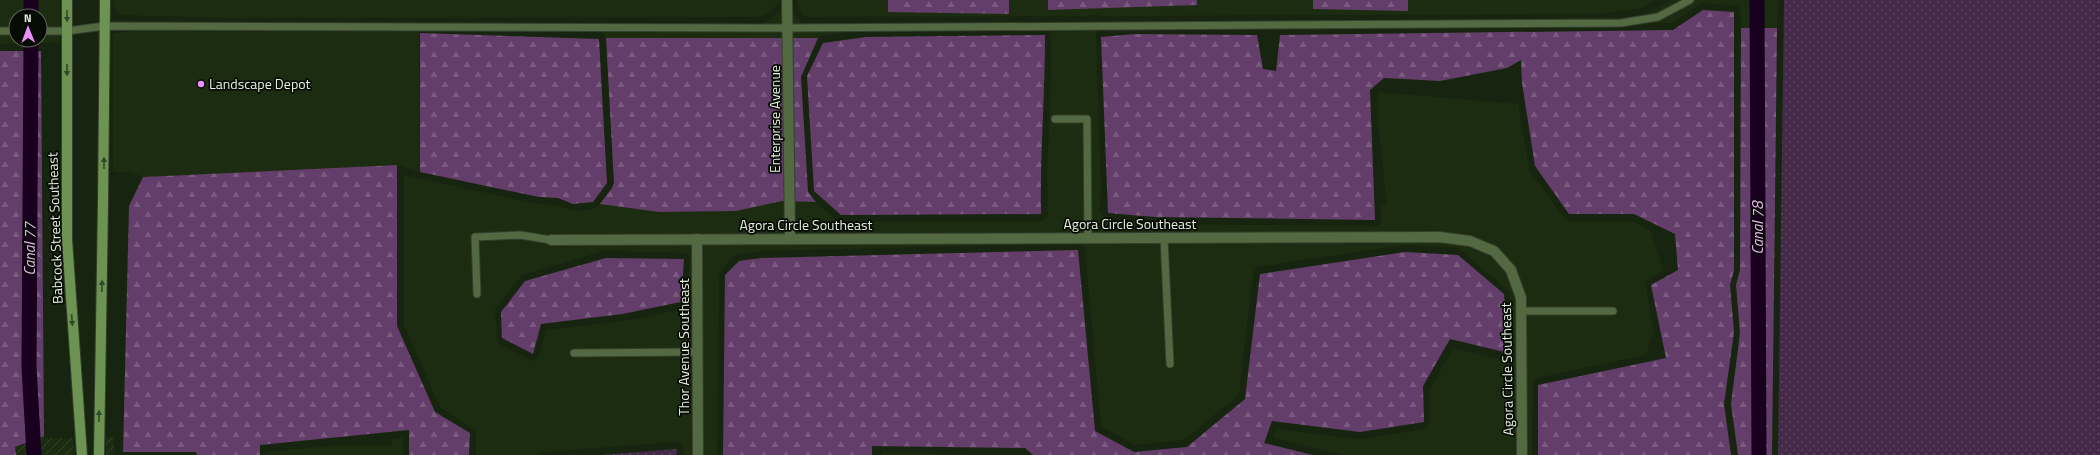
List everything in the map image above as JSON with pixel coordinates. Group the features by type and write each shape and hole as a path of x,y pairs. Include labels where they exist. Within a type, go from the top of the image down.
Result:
{"main road":[{"name":"Babcock Street Southeast","path":"67,0 67,239 82,455"},
{"path":"99,455 105,26 104,0"}],"street":[{"name":"Enterprise Avenue","path":"788,0 790,239"},
{"name":"Agora Circle Southeast","path":"551,240 1439,237 1470,241 1494,251 1511,270 1521,298 1522,455"},
{"name":"Thor Avenue Southeast","path":"697,239 698,455"}],"lane":[{"path":"48,32 67,32 105,26 788,28 1621,23 1658,17 1690,0"},
{"path":"1055,120 1087,119 1088,238"},
{"path":"478,294 475,236 520,235 551,240"},
{"path":"1164,238 1170,364"},
{"path":"1521,311 1613,311"},
{"path":"574,353 698,352"}],"shaded area":[{"path":"0,0 60,0 60,43 48,43 48,8 8,8 8,44 0,44"},
{"path":"114,0 780,0 780,2 767,14 759,17 228,18 120,15 114,9"},
{"path":"797,0 1656,0 1641,8 1602,14 811,17 803,16 799,11"},
{"path":"1672,0 1778,0 1777,28 1741,28 1740,9 1738,6 1703,3 1671,23 1347,27 1134,27 1101,30 1096,33 1101,190 1099,213 1101,213 1106,220 1154,224 1379,226 1381,222 1381,206 1387,205 1378,122 1378,92 1518,104 1529,170 1564,218 1569,221 1632,221 1650,230 1663,270 1645,282 1654,332 1646,355 1536,378 1533,381 1532,455 1343,455 1273,438 1276,429 1360,439 1426,429 1430,422 1430,389 1453,348 1508,361 1515,357 1510,292 1458,248 1405,245 1257,267 1253,273 1239,395 1184,440 1135,445 1101,426 1085,249 1080,243 761,251 736,255 730,259 719,275 717,455 684,455 682,445 677,442 542,452 537,455 476,455 476,431 440,407 404,325 404,175 538,204 556,205 574,211 593,209 600,204 659,212 736,211 782,201 816,202 837,221 841,222 1043,221 1048,214 1047,172 1051,78 1051,35 1047,28 866,29 822,36 818,38 606,38 603,33 600,32 423,25 759,24 770,20 790,1 793,13 800,22 811,24 1603,21 1644,14","holes":["604,251 687,253 690,257 686,307 683,309 623,321 546,330 539,356 535,361 530,360 498,343 495,309 522,275"]},
{"path":"1784,0 2100,0 2100,455 1778,455"},
{"path":"135,30 419,30 420,172 397,165 143,177 130,172 113,172 113,34"},
{"path":"44,436 44,438 73,438 74,455 16,455 15,447"},
{"path":"114,437 114,455 106,455 106,438"},
{"path":"403,438 403,455 267,455 267,452 337,445 392,445 393,439"},
{"path":"677,449 677,455 601,455"},
{"path":"882,453 989,455 882,455"}],"green space":[{"path":"888,0 1009,0 1009,14 888,12"},
{"path":"1048,0 1197,0 1197,5 1048,10"},
{"path":"1313,0 1408,0 1408,11 1313,9"},
{"path":"1703,10 1734,12 1734,270 1730,285 1734,332 1724,404 1731,455 1538,455 1538,385 1666,358 1651,285 1678,270 1675,234 1634,214 1569,214 1535,166 1522,83 1521,60 1507,68 1440,81 1384,78 1370,90 1375,220 1155,217 1108,213 1101,37 1135,34 1257,35 1263,69 1276,71 1280,35 1673,30"},
{"path":"1741,28 1777,28 1772,455 1738,455 1731,404 1740,333 1736,285 1740,270"},
{"path":"420,33 599,39 607,183 593,202 573,204 558,198 539,197 420,172"},
{"path":"1045,35 1041,214 841,215 814,191 807,76 823,43 866,37"},
{"path":"606,38 818,38 801,77 808,192 816,202 782,201 736,211 659,212 600,204 614,183"},
{"path":"0,51 41,51 44,436 15,447 16,455 0,455"},
{"path":"397,165 397,326 435,412 470,433 469,455 409,455 409,430 260,445 260,455 197,455 196,452 123,452 129,206 143,177"},
{"path":"1078,250 1095,431 1134,452 1187,447 1245,399 1260,274 1405,252 1458,255 1504,294 1509,353 1450,339 1423,386 1424,422 1360,432 1272,421 1264,443 1313,455 1033,455 1025,448 872,446 872,455 723,455 725,275 739,261 761,258"},
{"path":"606,258 684,259 681,302 622,314 541,324 533,354 502,338 501,312 525,281"}],"waterway":[{"name":"Canal 77","path":"31,0 31,8"},
{"name":"Canal 78","path":"1757,0 1759,455"},
{"name":"Canal 77","path":"31,48 29,367 34,455"}],"place":[{"name":"Landscape Depot","path":"201,84"}]}
